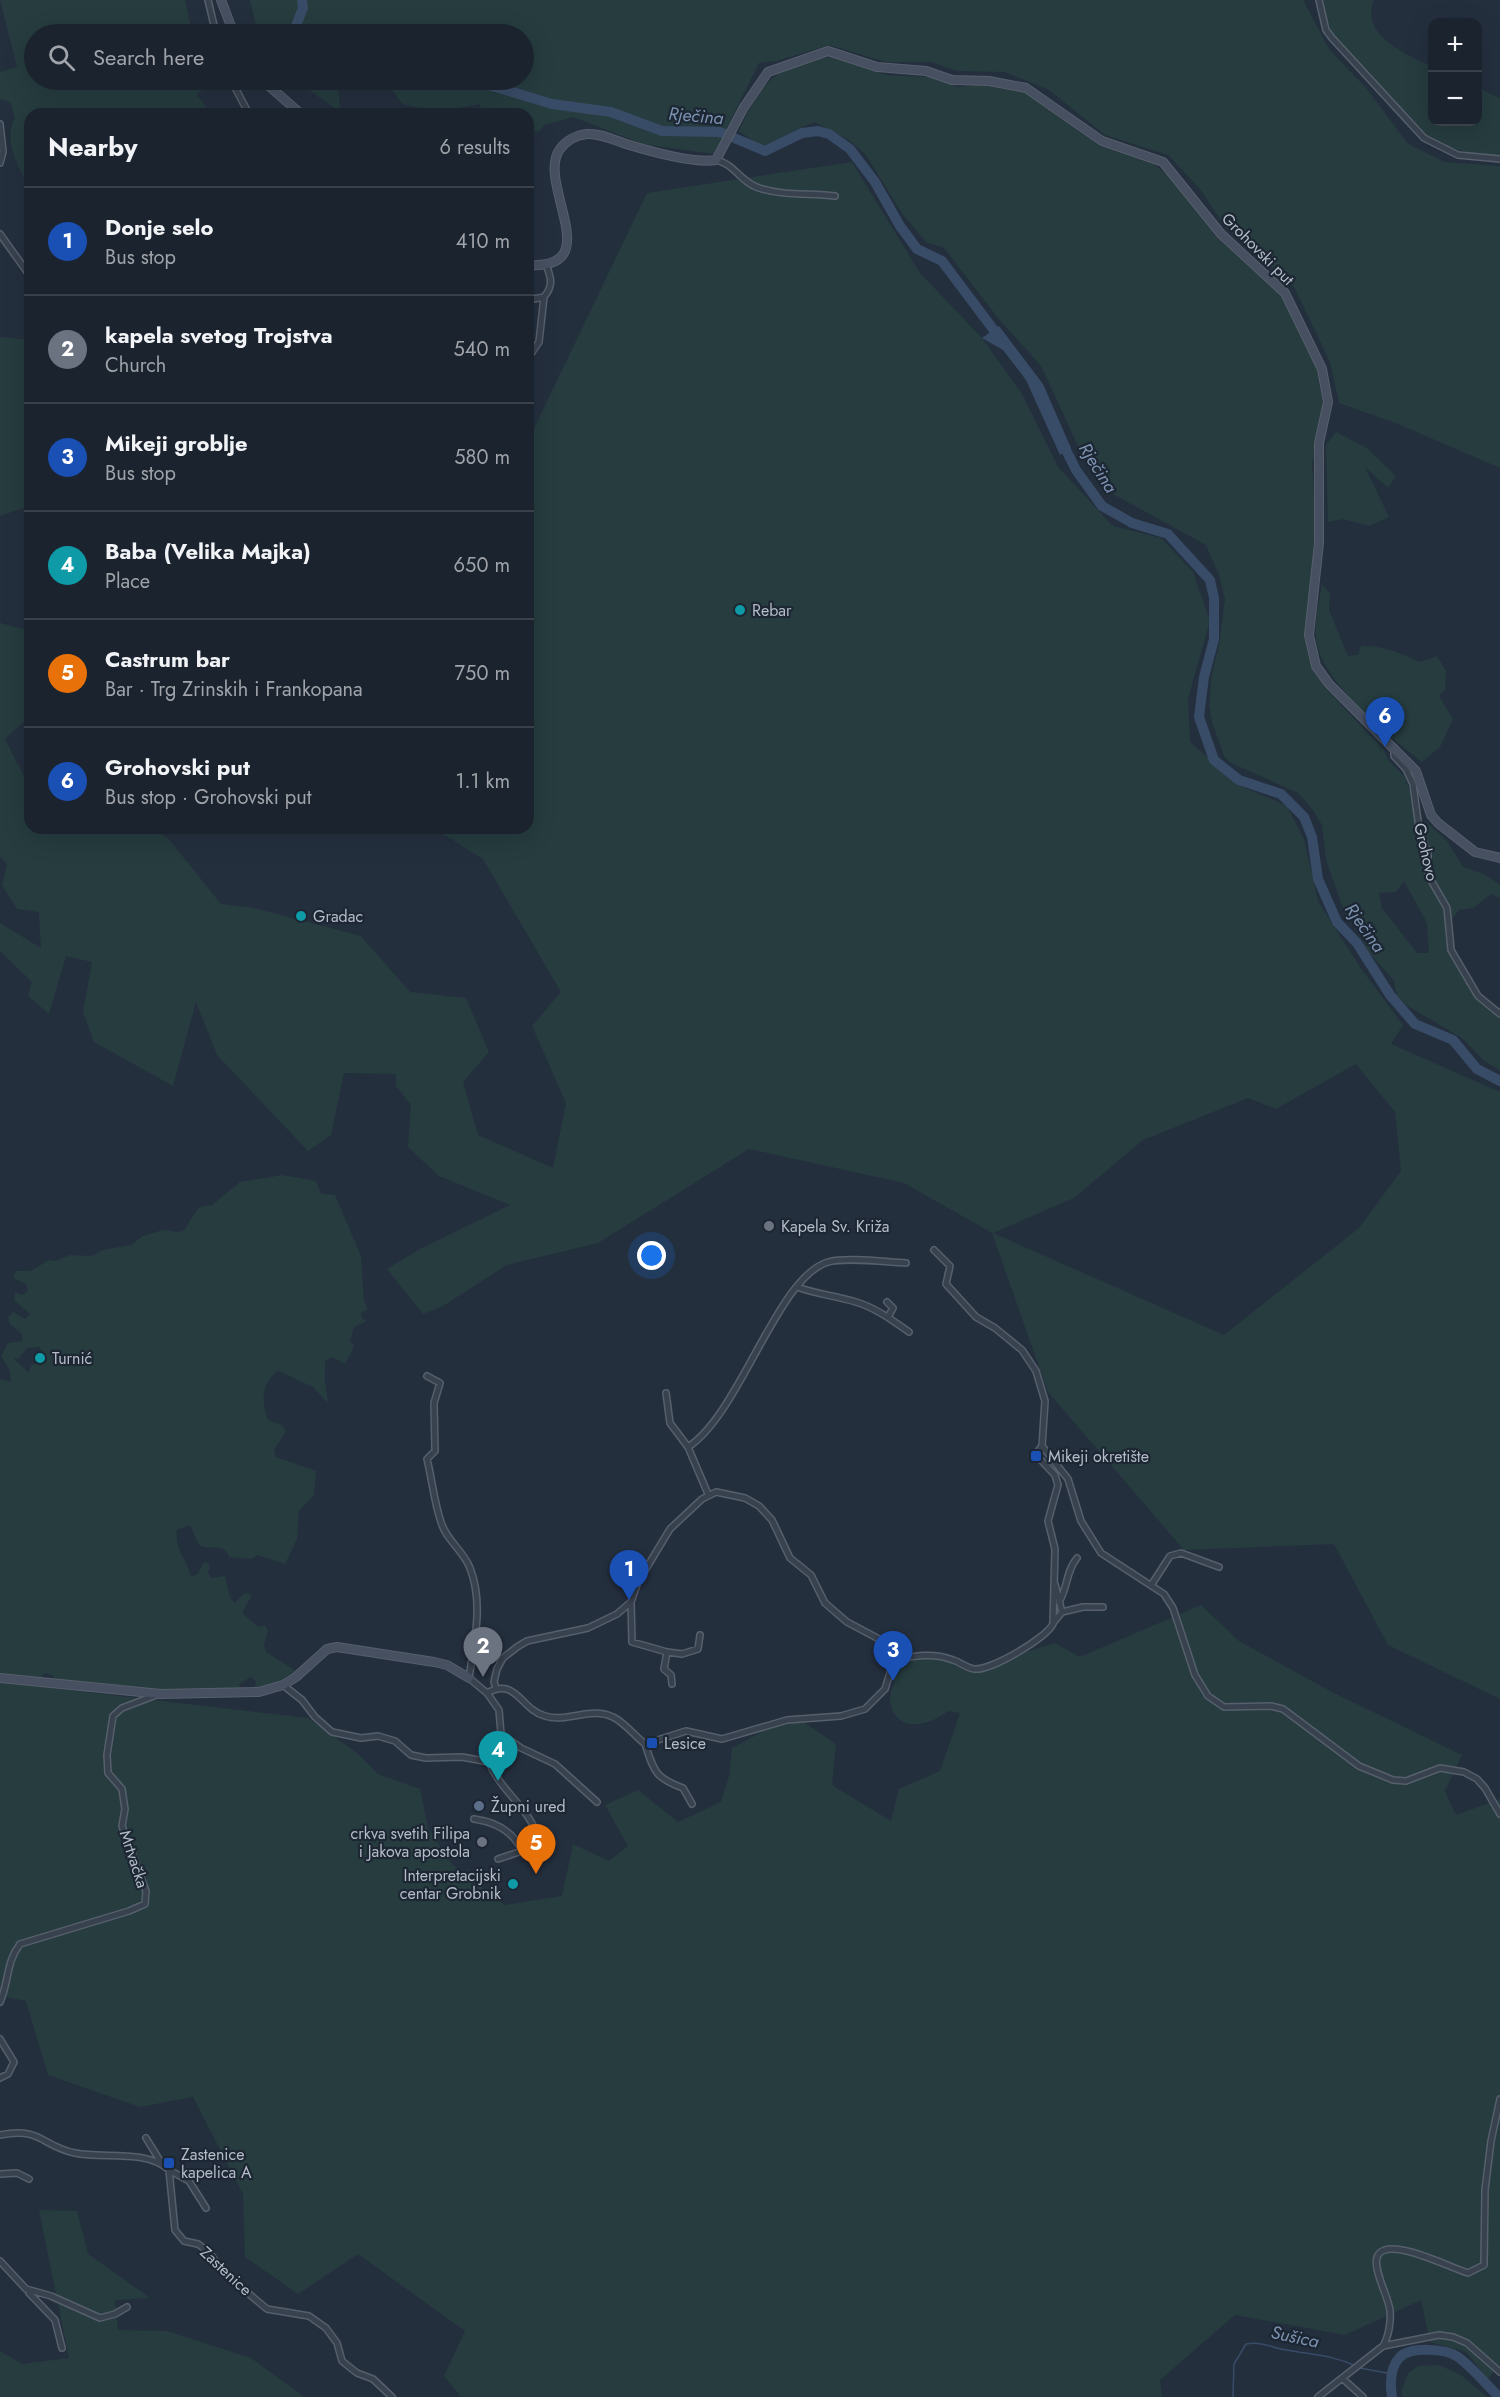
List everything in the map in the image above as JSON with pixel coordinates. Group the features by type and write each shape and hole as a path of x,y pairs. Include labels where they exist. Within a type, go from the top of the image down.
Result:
{"main road":[{"path":"221,0 230,24"},
{"name":"Grohovski put","path":"719,157 742,111 768,72 828,51 884,69 926,71 952,80 989,81 1026,88 1102,141 1163,162 1221,234 1285,293 1322,369 1328,402 1319,443 1319,543 1310,617 1311,647 1316,666 1329,684 1419,776 1431,815 1438,823 1475,852 1500,858"},
{"path":"273,90 294,108"},
{"path":"534,265 546,264 561,255 568,239 554,173 558,151 566,142 584,134 594,134 652,151 719,157"},
{"path":"0,1677 161,1694 259,1692 283,1685 327,1649 337,1647 440,1663 469,1678"}],"street":[{"path":"208,0 214,24"},
{"path":"1319,0 1326,30 1424,138 1458,155 1500,159"},
{"path":"236,90 246,108"},
{"path":"0,124 3,152 0,163"},
{"path":"719,157 730,164 743,180 758,188 836,196"},
{"path":"0,234 24,268"},
{"path":"534,349 539,342 544,297 552,284 546,264"},
{"path":"534,299 544,297"},
{"name":"Grohovo","path":"1394,748 1394,756 1406,769 1413,784 1419,828 1428,853 1428,875 1447,908 1451,950 1478,996 1500,1014"},
{"path":"934,1250 950,1266 946,1284 976,1317 995,1328 1022,1350 1036,1371 1045,1401 1039,1458 1055,1475 1058,1485 1048,1521 1055,1549 1053,1624"},
{"path":"688,1447 705,1435 720,1417 736,1383 797,1287 819,1265 831,1261 906,1263"},
{"path":"797,1287 816,1294 855,1302 888,1317 909,1332"},
{"path":"887,1302 893,1308 888,1317"},
{"path":"427,1376 440,1383 434,1403 435,1451 427,1459 441,1523 447,1536 461,1550 470,1568 478,1608 469,1678 487,1693 499,1710 501,1734 489,1762 497,1778 530,1818 536,1833 536,1841 522,1851 498,1859"},
{"path":"666,1393 670,1423 688,1447 708,1494"},
{"path":"1042,1446 1068,1479 1081,1521 1101,1553 1115,1564 1152,1584 1164,1594 1173,1608 1195,1675 1208,1696 1217,1704 1230,1707 1271,1706 1283,1709 1359,1766 1392,1780 1406,1781 1440,1768 1464,1772 1477,1779 1485,1788 1500,1814"},
{"path":"700,1635 698,1648 682,1654 632,1642 632,1602 638,1582 670,1529 708,1494 725,1492 745,1498 759,1506 772,1520 790,1558 811,1575 825,1603 847,1622 879,1639 894,1660"},
{"path":"1152,1584 1170,1556 1175,1554 1181,1553 1219,1567"},
{"path":"1059,1602 1067,1584 1069,1568 1077,1558"},
{"path":"1053,1581 1062,1612"},
{"path":"496,1688 494,1682 497,1669 503,1658 526,1641 588,1628 617,1614 632,1602"},
{"path":"894,1660 938,1656 959,1662 967,1668 980,1669 1037,1640 1050,1630 1062,1612 1083,1607 1103,1607"},
{"path":"667,1652 664,1669 671,1675 672,1684"},
{"path":"645,1743 686,1731 722,1739 787,1720 841,1716 865,1709 885,1689 894,1660"},
{"path":"283,1685 302,1700 315,1717 332,1732 361,1738 378,1736 395,1741 411,1755 426,1758 462,1757 489,1762"},
{"path":"487,1693 496,1688 512,1691 535,1713 547,1717 566,1718 597,1712 614,1717 645,1743 654,1771 662,1780 683,1788 692,1804"},
{"name":"Mrtvačka","path":"0,2002 7,1987 11,1956 20,1944 145,1904 146,1891 122,1826 125,1809 122,1789 108,1773 107,1755 113,1716 122,1708 161,1694"},
{"path":"501,1734 521,1748 555,1764 597,1802"},
{"path":"474,1819 485,1820 511,1833 522,1851"},
{"path":"0,2038 14,2062 8,2074 0,2078"},
{"path":"1318,2397 1383,2346 1388,2338 1390,2313 1376,2266 1378,2256 1382,2252 1389,2249 1408,2252 1468,2273 1484,2265 1485,2190 1491,2141 1500,2099"},
{"path":"0,2135 27,2131 72,2152 99,2157 152,2159 189,2181 206,2208"},
{"path":"146,2138 162,2164"},
{"name":"Zastenice","path":"169,2170 175,2230 178,2236 209,2252 224,2273 267,2309 309,2316 326,2328 337,2343 342,2361 357,2373 373,2379 392,2397"},
{"path":"0,2174 17,2173 29,2179"},
{"path":"0,2261 55,2320 62,2348"},
{"path":"26,2289 51,2296 100,2318 115,2314 127,2307"},
{"path":"1383,2346 1439,2335 1454,2337 1481,2353 1500,2372"},
{"path":"1342,2378 1363,2397"}],"green space":[{"path":"0,0 185,0 190,24 24,24 24,90 203,90 197,94 207,108 24,108 24,177 11,143 10,135 15,118 11,103 0,99 0,72 17,67"},
{"path":"250,0 1303,0 1329,49 1366,88 1408,144 1445,162 1500,166 1500,468 1398,424 1339,403 1330,362 1294,287 1226,228 1200,189 1168,155 1105,135 1049,90 1005,72 957,71 932,62 886,62 829,45 777,61 759,63 714,154 643,144 573,117 544,125 539,132 534,131 534,108 481,108 479,104 459,108 420,108 402,104 393,90 534,90 534,24 256,24"},
{"path":"1323,0 1374,0 1371,13 1373,24 1379,34 1399,50 1428,65 1428,126 1482,126 1482,90 1500,98 1500,157 1460,150 1424,135 1331,32"},
{"path":"831,57 886,75 929,77 958,87 981,85 1024,92 1100,146 1155,165 1169,176 1217,238 1282,296 1318,371 1323,407 1312,465 1316,519 1307,617 1307,649 1312,668 1324,687 1384,750 1389,761 1404,776 1411,793 1416,829 1425,853 1425,876 1444,910 1449,954 1476,998 1500,1018 1500,1070 1484,1061 1462,1038 1406,1005 1397,996 1394,981 1367,950 1358,927 1345,914 1326,860 1322,825 1313,810 1298,793 1229,762 1224,756 1209,706 1212,673 1219,645 1225,599 1219,575 1206,545 1113,494 1095,475 1078,446 1041,366 998,318 944,248 926,242 903,215 866,155 849,140 815,122 760,146 739,131 755,100 773,78 812,60","holes":["1404,881 1427,923 1429,953 1417,953 1382,908 1379,893 1396,892"]},
{"path":"309,90 339,90 340,108 334,108"},
{"path":"852,162 920,273 982,338 1022,394 1058,467 1113,526 1161,538 1193,572 1210,621 1188,699 1190,742 1241,786 1287,806 1304,839 1318,901 1360,967 1403,1025 1391,1044 1500,1092 1500,1699 1388,1645 1334,1544 1184,1550 1048,1392 992,1233 904,1183 749,1149 598,1243 507,1265 443,1306 423,1314 387,1269 420,1249 510,1205 439,1176 408,1147 411,1105 396,1086 396,1074 344,1073 331,1135 308,1151 217,1055 196,1002 173,1086 94,1042 83,1012 92,962 66,956 49,1014 28,996 32,982 0,951 0,923 41,948 39,912 17,909 2,885 7,864 0,857 0,623 24,630 24,722 5,739 24,776 24,834 161,834 168,838 221,904 254,908 361,936 410,992 466,998 489,1052 463,1082 478,1135 553,1168 566,1103 532,1026 561,992 483,859 443,834 534,834 534,428 647,193","holes":["1356,1064 1395,1112 1401,1171 1359,1228 1224,1335 993,1233 1074,1198 1143,1140 1248,1098 1276,1109"]},
{"path":"0,337 24,339 24,508 0,516"},
{"path":"1336,432 1367,448 1396,476 1388,488 1365,467 1389,517 1369,526 1343,519 1328,522 1326,445"},
{"path":"1322,584 1330,594 1329,610 1348,656 1358,655 1361,646 1369,646 1384,648 1420,662 1437,656 1446,671 1445,690 1439,696 1453,719 1440,747 1422,762 1362,710 1324,663 1316,640"},
{"path":"1425,821 1447,841 1463,867 1484,874 1500,885 1500,898 1491,894 1473,908 1459,910 1452,919 1451,906 1434,882 1432,852 1422,827"},
{"path":"282,1175 316,1181 321,1194 335,1195 361,1256 364,1301 368,1309 361,1313 362,1318 367,1321 354,1327 350,1341 354,1346 345,1364 332,1357 325,1361 328,1403 313,1387 278,1371 268,1381 264,1393 264,1407 268,1420 282,1425 286,1431 274,1450 276,1457 316,1471 314,1495 299,1511 297,1539 285,1564 257,1555 251,1559 229,1557 223,1549 199,1545 190,1525 177,1530 177,1543 191,1576 197,1575 204,1562 210,1565 208,1572 211,1578 225,1576 230,1597 234,1603 245,1593 252,1595 242,1613 258,1627 265,1625 268,1631 264,1645 266,1652 296,1671 265,1689 254,1689 256,1682 251,1677 239,1684 242,1691 169,1691 56,1681 52,1675 45,1673 40,1679 0,1675 0,1379 11,1382 9,1369 1,1356 8,1343 22,1341 22,1334 10,1324 8,1317 13,1312 25,1319 30,1314 14,1300 15,1292 22,1295 28,1291 26,1284 13,1278 16,1271 30,1271 49,1260 56,1261 70,1255 91,1256 103,1250 131,1245 143,1236 163,1230 178,1232 184,1230 199,1207 212,1205 240,1182","holes":["40,1347 45,1361 31,1365 29,1373 13,1358 18,1359 27,1348"]},
{"path":"1201,1605 1239,1641 1332,1692 1462,1755 1445,1791 1456,1815 1500,1799 1500,2364 1488,2379 1466,2352 1430,2342 1421,2300 1345,2335 1235,2315 1160,2380 1162,2397 461,2397 444,2376 465,2331 358,2254 298,2294 245,2257 243,2194 193,2097 140,2107 48,2075 26,2001 0,1996 0,1682 308,1718 357,1753 378,1774 420,1789 428,1828 452,1864 505,1905 562,1896 573,1844 609,1861 628,1846 605,1805 638,1790 678,1822 721,1802 729,1776 732,1748 793,1715 836,1744 832,1785 891,1821 899,1789 940,1771 960,1713 948,1711 931,1721 913,1724 898,1718 890,1699 894,1676 902,1662 924,1657 948,1659 965,1671 978,1673 1023,1653 1055,1643 1080,1657"},
{"path":"39,2210 77,2211 88,2254 150,2298 115,2300 118,2330 167,2331 251,2358 305,2397 0,2397 0,2351 22,2364 69,2358"},
{"path":"1439,2365 1461,2375 1487,2397 1403,2397 1401,2392 1408,2373 1418,2366"}],"water":[{"path":"999,326 1043,384 1071,448 1060,455 1026,380 1003,350 982,338"}],"waterway":[{"name":"Rječina","path":"297,24 303,8 302,0"},
{"name":"Rječina","path":"505,90 552,104 611,112 662,131 720,132 765,151 802,133 818,131 829,134 850,149 875,182 900,226 917,249 942,261 1002,341"},
{"name":"Rječina","path":"1060,438 1076,470 1102,506 1132,523 1168,534 1210,580 1214,598 1214,639 1204,677 1199,717 1214,760 1239,780 1281,794 1304,817 1312,837 1318,879 1337,922 1357,943 1390,995 1415,1024 1453,1040 1477,1069 1500,1081"},
{"name":"Sušica","path":"1233,2397 1234,2364 1246,2344 1262,2344 1322,2356 1356,2366"},
{"name":"Rječina","path":"1392,2397 1394,2366 1400,2357 1420,2350 1453,2354 1474,2371 1499,2397"},
{"name":"Sušica","path":"1360,2368 1392,2374"}],"place":[{"name":"Rebar","path":"740,610"},
{"name":"Grohovski put","path":"1385,747"},
{"name":"Gradac","path":"301,916"},
{"name":"Kapela Sv. Križa","path":"769,1226"},
{"name":"Turnić","path":"40,1358"},
{"name":"Mikeji okretište","path":"1036,1456"},
{"name":"Donje selo","path":"629,1600"},
{"name":"kapela svetog Trojstva","path":"483,1677"},
{"name":"Mikeji groblje","path":"893,1681"},
{"name":"Lesice","path":"652,1743"},
{"name":"Baba (Velika Majka)","path":"498,1781"},
{"name":"Župni ured","path":"479,1806"},
{"name":"crkva svetih Filipa i Jakova apostola","path":"482,1842"},
{"name":"Castrum bar","path":"536,1874"},
{"name":"Interpretacijski centar Grobnik","path":"513,1884"},
{"name":"Zastenice kapelica A","path":"169,2163"}]}
